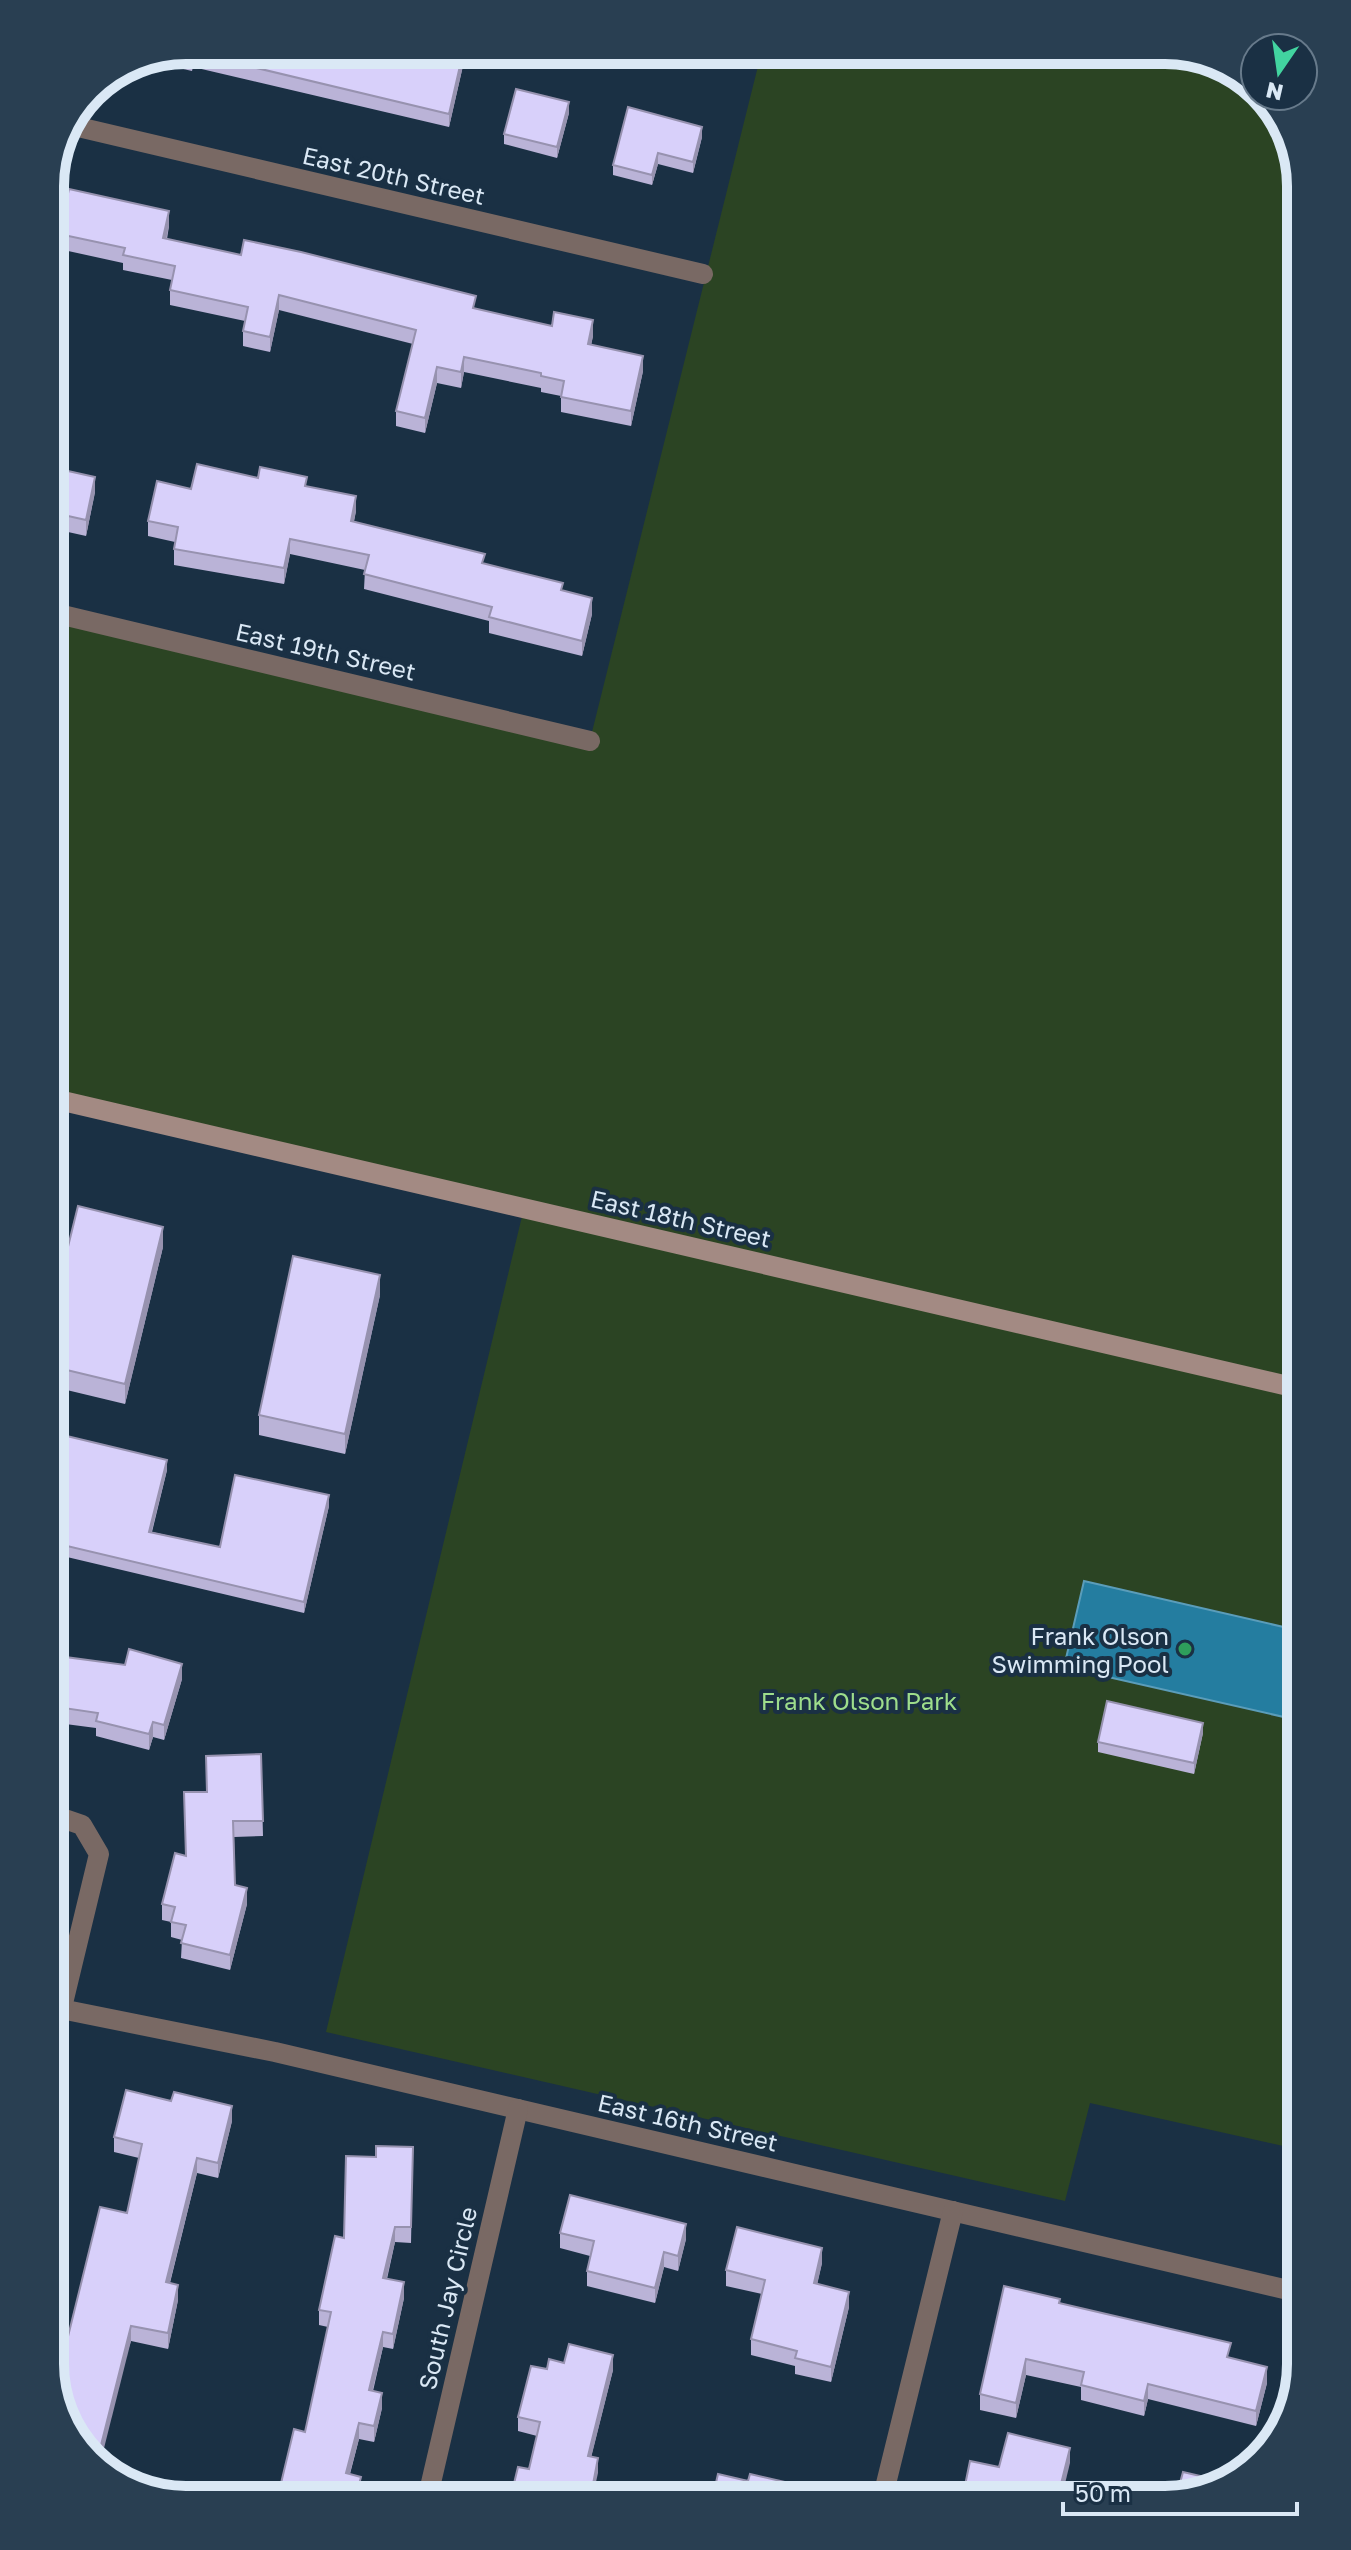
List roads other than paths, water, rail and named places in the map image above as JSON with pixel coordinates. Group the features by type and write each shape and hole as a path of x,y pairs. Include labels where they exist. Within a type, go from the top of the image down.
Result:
{"street":[{"name":"East 20th Street","path":"80,127 703,274"},
{"name":"East 19th Street","path":"64,615 590,741"},
{"name":"East 18th Street","path":"64,1101 1287,1386"},
{"path":"64,1819 82,1825 99,1854 64,1997"},
{"name":"East 16th Street","path":"64,2010 275,2052 1287,2290"},
{"name":"South Jay Circle","path":"430,2486 518,2109"},
{"path":"885,2486 953,2211"}],"water":[{"name":"Frank Olson Swimming Pool","path":"1084,1581 1287,1628 1287,1718 1064,1667"}],"place":[{"name":"Frank Olson Swimming Pool","path":"1185,1649"}],"park label":[{"name":"Frank Olson Park","path":"859,1700"}]}
